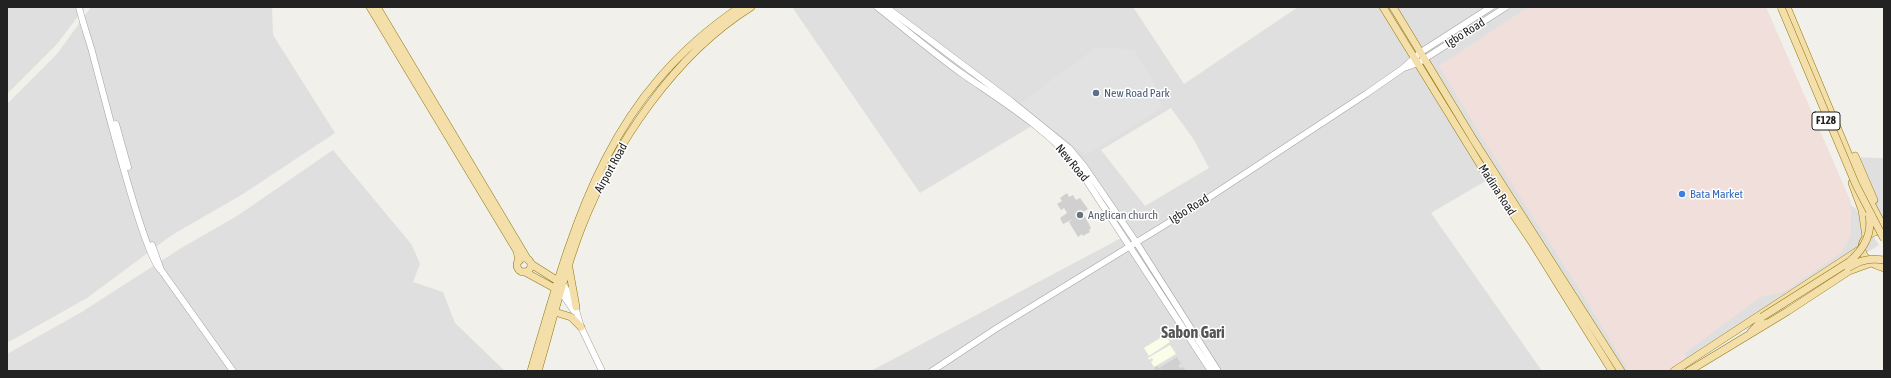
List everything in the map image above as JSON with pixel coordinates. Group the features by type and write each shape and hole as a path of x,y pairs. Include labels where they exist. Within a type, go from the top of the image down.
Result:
{"main road":[{"path":"370,7 517,251 519,261 518,268 558,290"},
{"path":"377,7 529,262 530,269 525,272"},
{"name":"Airport Road","path":"530,371 558,290 565,253 591,185 613,143 647,91 668,67 701,35 740,7"},
{"name":"Airport Road","path":"560,283 568,267 580,230 611,165 644,112 674,72 714,34 751,7"},
{"name":"Madina Road","path":"1383,7 1474,155 1535,247 1612,371"},
{"name":"Madina Road","path":"1393,7 1473,139 1621,371"},
{"name":"F128","path":"1778,7 1858,198 1864,218 1866,237 1862,247"},
{"path":"1781,7 1868,211 1884,239"},
{"path":"1787,7 1860,182 1884,230 1874,231 1866,237"},
{"name":"F128","path":"1791,7 1884,222"},
{"path":"668,67 674,72"},
{"path":"1748,336 1762,318 1859,254 1868,237 1870,220 1868,211"},
{"path":"1674,371 1862,247 1864,255 1873,264 1884,268"},
{"path":"519,261 525,259 560,283"},
{"path":"1742,327 1762,318 1855,263 1870,259 1884,260"},
{"path":"1690,371 1850,271 1873,264 1884,264"},
{"path":"568,267 576,307"},
{"name":"Airport Road","path":"538,371 555,312 558,290"},
{"path":"555,312 571,317 581,327"}],"street":[{"path":"79,7 133,201 152,257 156,266 161,270 233,371"},
{"path":"82,7 137,199 161,270"},
{"name":"New Road","path":"877,7 1022,113 1068,150 1084,166 1136,242 1218,371"},
{"name":"New Road","path":"886,7 946,58"},
{"name":"Igbo Road","path":"932,371 1202,202 1416,60 1491,7"},
{"name":"Igbo Road","path":"1423,55 1506,7"},
{"name":"New Road","path":"1068,150 1211,371"},
{"path":"560,283 576,307 581,327 602,371"},
{"path":"558,290 578,316"}],"shaded area":[{"path":"7,7 85,7 57,44 7,94"},
{"path":"91,7 272,7 273,35 335,133 243,194 172,235 87,298 7,343 7,104 57,54"},
{"path":"792,7 1133,7 1184,84 1298,7 1684,7 1759,133 1856,209 1879,245 1680,371 1617,371 1494,176 1431,213 1542,371 1217,371 1214,366 1206,371 871,371 1123,237 1068,149 1035,124 920,193","holes":["1171,108 1194,140 1209,168 1145,206 1101,150"]},
{"name":"Bata Market","path":"1528,7 1766,7 1851,202 1851,235 1841,253 1784,292 1761,297 1686,352 1685,361 1669,371 1629,371 1583,295 1476,128 1439,66"},
{"name":"New Road Park","path":"1095,48 1134,49 1154,82 1162,108 1086,155 1019,104"},
{"path":"333,150 412,245 420,264 413,282 443,292 455,323 505,371 7,371 7,354 80,313 183,247 237,216"},
{"path":"1843,157 1884,158 1884,237"},
{"path":"1067,193 1069,197 1073,195 1076,200 1080,198 1088,209 1080,214 1083,213 1091,228 1089,230 1090,232 1083,236 1082,234 1078,237 1069,222 1073,219 1063,224 1060,218 1067,213 1064,208 1061,210 1057,204 1062,201 1060,198"},
{"path":"1165,335 1170,342 1149,356 1144,348"},
{"path":"1170,345 1176,354 1154,367 1151,362 1153,360 1152,358 1149,360 1148,358"},
{"path":"1177,357 1181,364 1178,365 1180,368 1183,367 1186,371 1163,371 1161,369 1156,371 1154,368 1157,366 1159,368"}],"place":[{"name":"New Road Park","path":"1096,93"},
{"name":"Bata Market","path":"1682,194"},
{"name":"Anglican church","path":"1080,215"}],"district":[{"name":"Sabon Gari","path":"1193,333"}]}
